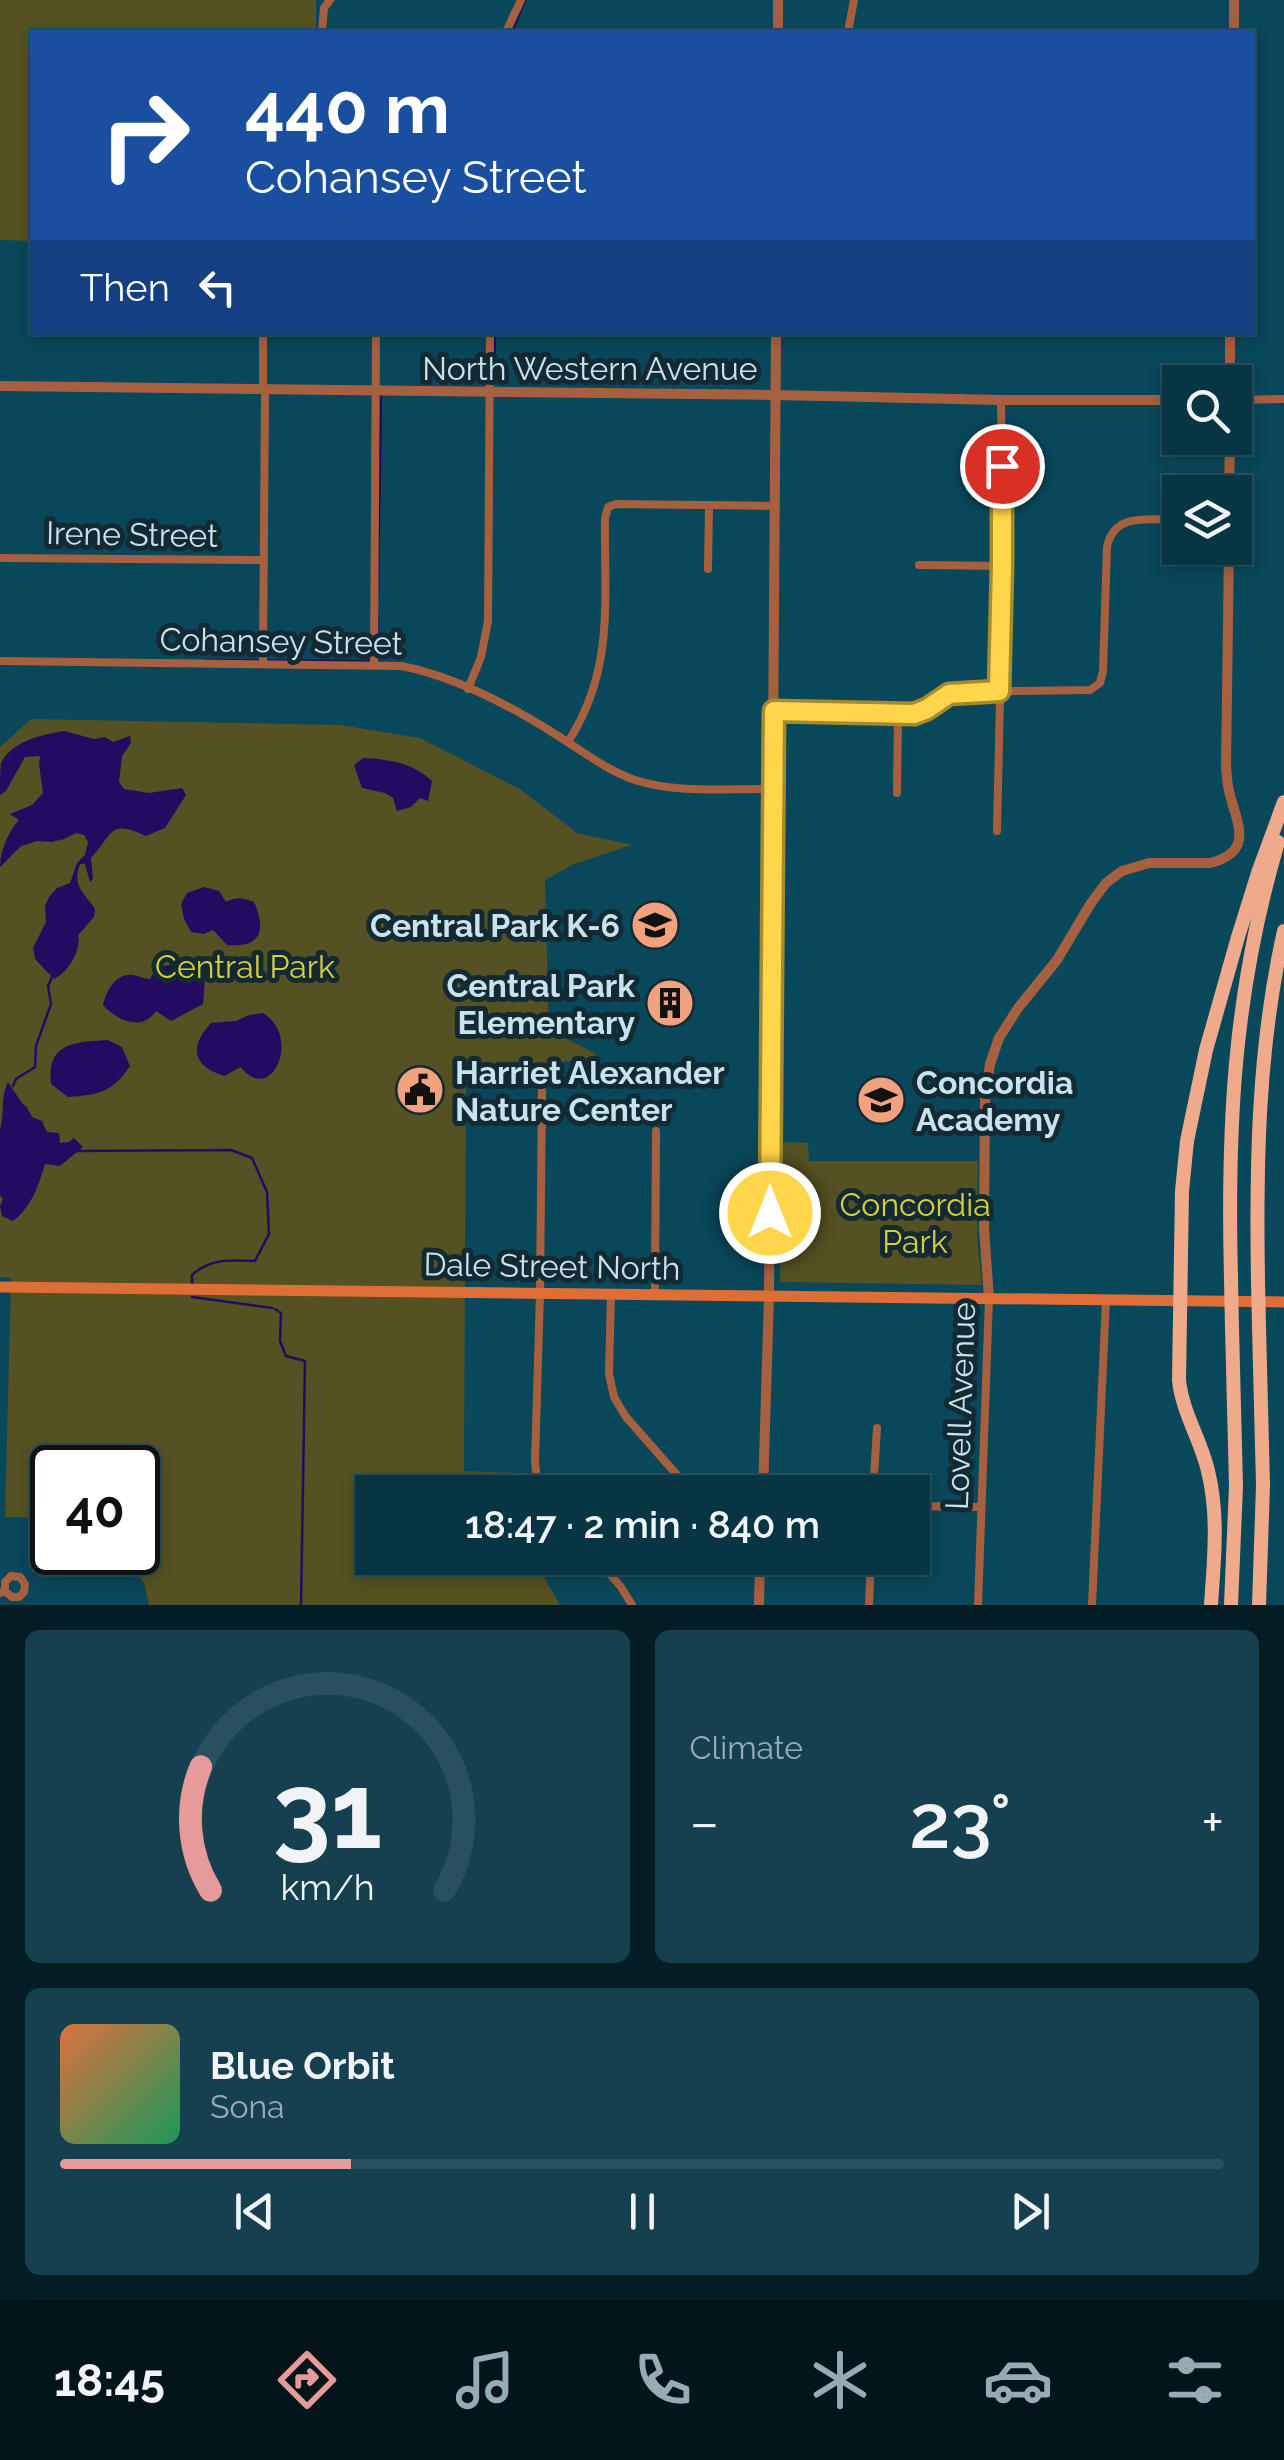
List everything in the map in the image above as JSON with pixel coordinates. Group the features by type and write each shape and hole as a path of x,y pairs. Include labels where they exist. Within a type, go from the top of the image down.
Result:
{"highway":[{"path":"1211,1605 1213,1496 1206,1460 1180,1391 1182,1191 1197,1091 1242,923 1284,802"},
{"path":"1232,1605 1236,1504 1229,1160 1236,1055 1255,932 1284,822"},
{"path":"1259,1605 1264,1486 1257,1160 1268,1022 1284,931"}],"main road":[{"name":"Dale Street North","path":"0,1287 1284,1302"}],"street":[{"path":"778,0 778,30"},
{"path":"848,30 854,0"},
{"path":"1234,0 1234,30"},
{"path":"322,30 322,15 329,1"},
{"path":"507,30 517,2"},
{"path":"263,335 263,663"},
{"path":"374,664 376,335"},
{"path":"468,689 488,620 490,335"},
{"path":"763,1475 770,1296 776,335"},
{"path":"1230,335 1230,365"},
{"name":"North Western Avenue","path":"0,386 1162,400"},
{"path":"1252,400 1284,399"},
{"path":"997,831 1002,400"},
{"path":"708,506 708,569"},
{"path":"568,742 587,709 600,670 608,507 775,506"},
{"path":"774,711 898,714 921,712 955,692 1085,692 1100,683 1104,671 1110,534 1126,521 1162,520"},
{"name":"Irene Street","path":"0,558 264,560"},
{"name":"Lovell Avenue","path":"978,1605 988,1299 984,1228 986,1098 990,1064 999,1038 1018,1008 1057,960 1099,892 1115,876 1149,863 1210,863 1236,846 1240,829 1228,790 1226,767 1229,565"},
{"path":"920,566 1002,566"},
{"name":"Cohansey Street","path":"0,661 374,664 417,669 516,712 616,772 647,783 680,788 773,788"},
{"path":"898,714 898,793"},
{"path":"536,1475 542,1091"},
{"path":"655,1295 656,1131"},
{"path":"611,1294 608,1374 614,1397 626,1417 677,1475"},
{"path":"1092,1605 1106,1300"},
{"path":"875,1475 877,1428"},
{"path":"930,1506 981,1507"},
{"path":"611,1575 632,1605"},
{"path":"759,1605 760,1575"},
{"path":"869,1605 870,1575"}],"green space":[{"path":"0,0 316,0 316,30 30,30 30,241 0,240"},
{"name":"Central Park","path":"31,719 340,725 420,738 520,789 577,833 632,845 574,864 545,880 549,1030 596,1054 595,1057 543,1065 466,1068 464,1471 519,1475 355,1475 355,1575 543,1575 560,1605 149,1605 138,1575 160,1575 160,1445 30,1445 30,1518 5,1517 11,1278 0,1277 0,747"},
{"name":"Concordia Park","path":"782,1142 808,1143 809,1161 978,1161 977,1236 982,1285 780,1282"}],"shaded area":[{"path":"64,731 94,739 105,737 113,742 130,736 131,743 122,756 119,782 124,789 149,793 182,788 186,795 165,828 146,836 124,829 112,832 91,858 90,882 85,864 80,864 78,884 95,909 94,917 78,935 78,947 69,966 54,979 35,959 33,948 46,922 49,897 57,888 70,883 88,842 84,835 76,833 52,842 37,841 21,846 0,867 5,842 19,820 10,814 32,805 43,793 40,756 25,757 0,795 0,774 1,763 12,749 37,737"},
{"path":"363,758 400,763 425,775 432,781 428,801 420,798 411,807 397,811 393,798 362,788 354,765"},
{"path":"204,887 219,891 226,902 240,898 254,902 260,929 254,940 227,945 213,930 204,934 191,932 181,904 187,893"},
{"path":"169,965 193,971 205,979 203,1004 171,1021 156,1011 137,1023 116,1016 103,1005 116,980 127,975 150,979 157,967"},
{"path":"263,1013 281,1037 278,1064 271,1074 262,1079 252,1077 241,1067 224,1076 205,1067 197,1048 211,1023"},
{"path":"108,1040 122,1047 130,1066 111,1087 68,1097 51,1084 53,1060 58,1052 75,1044"},
{"path":"8,1082 47,1132 59,1133 60,1143 74,1138 83,1147 60,1166 45,1164 30,1202 13,1221 2,1216 0,1206 0,1130"}],"waterway":[{"path":"513,30 525,0"},
{"path":"494,381 495,335"},
{"path":"378,594 381,392"},
{"path":"377,654 378,617"},
{"path":"204,660 371,659"},
{"path":"13,1086 16,1079 35,1067 36,1046 51,1004 48,986 52,977"},
{"path":"74,1151 231,1150 252,1158 267,1192 269,1234 255,1261 214,1263 192,1275 192,1283"},
{"path":"192,1297 272,1308"},
{"path":"275,1309 281,1313 280,1341 286,1356 305,1361 301,1605"}],"place":[{"name":"Central Park K-6","path":"655,925"},
{"name":"Central Park Elementary","path":"670,1003"},
{"name":"Harriet Alexander Nature Center","path":"420,1090"},
{"name":"Concordia Academy","path":"881,1100"}],"route":[{"path":"770,1213 774,711 914,714 955,692 999,691 1002,466"}]}
